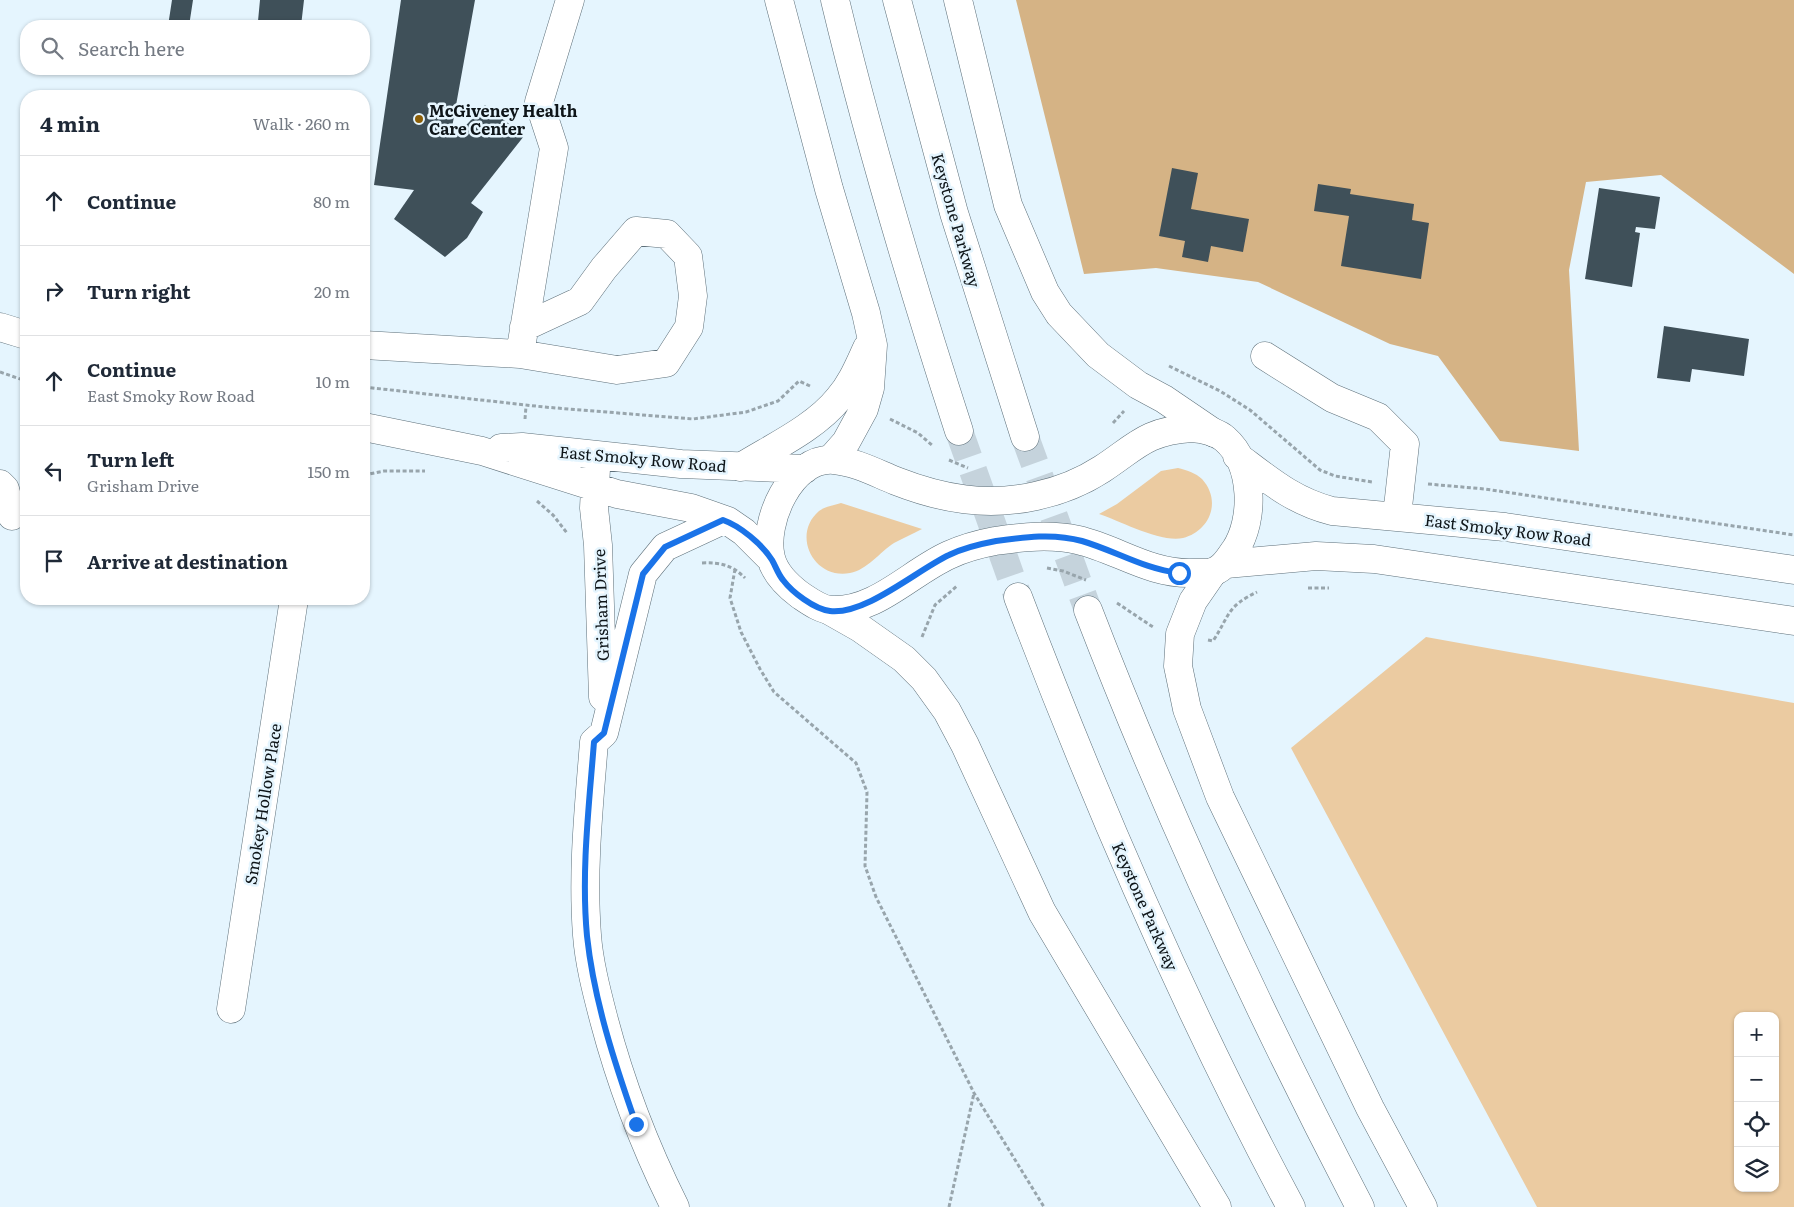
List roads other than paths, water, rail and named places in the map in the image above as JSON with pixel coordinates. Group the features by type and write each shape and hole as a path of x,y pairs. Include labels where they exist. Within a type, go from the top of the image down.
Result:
{"main road":[{"path":"520,354 554,148 539,102 570,0"},
{"path":"779,0 829,189 872,337 870,388 864,409 846,442 831,460 805,470 792,481 773,515 770,530 771,559 783,581 793,590 812,603 860,628 904,659 924,679 947,711 965,745 1042,912 1217,1207"},
{"path":"835,0 896,232 959,431"},
{"name":"Keystone Parkway","path":"896,0 954,213 1025,437"},
{"path":"958,0 1008,205 1045,292 1065,321 1098,355 1138,386 1164,399 1225,440 1237,456 1246,482 1249,510 1241,540 1193,600 1180,634 1178,666 1187,709 1220,797 1370,1108 1423,1207"},
{"path":"370,344 520,354 616,370 666,363 689,327 693,296 688,256 667,234 636,231 604,268 580,301 524,327"},
{"path":"0,327 20,333"},
{"path":"742,467 816,420 838,400 850,383 872,337"},
{"path":"1265,356 1332,398 1378,417 1405,444 1397,516"},
{"name":"East Smoky Row Road","path":"370,428 482,451 594,497 642,500 691,508 723,520 744,532 771,559"},
{"path":"831,460 855,465 922,491 946,498 992,502 1033,497 1058,490 1102,470 1133,445 1149,436 1192,428 1214,433"},
{"name":"East Smoky Row Road","path":"482,451 522,447 672,463 805,470"},
{"name":"Grisham Drive","path":"597,454 594,497 598,545 604,733"},
{"name":"East Smoky Row Road","path":"1237,456 1292,497 1310,505 1332,511 1505,527 1794,570"},
{"path":"0,484 5,489 12,516"},
{"name":"Grisham Drive","path":"675,1207 636,1124 616,1065 598,997 587,937 584,877 589,796 594,742 604,733 643,574 665,547 723,520"},
{"path":"830,611 854,607 874,600 948,555 971,547 1049,536 1082,541 1150,568 1165,571 1219,568 1316,556 1374,559 1794,621"},
{"name":"Keystone Parkway","path":"1018,597 1060,706 1141,896 1232,1092 1291,1207"},
{"name":"Smokey Hollow Place","path":"231,1009 293,605"},
{"path":"1088,610 1153,774 1218,921 1263,1017 1360,1207"}],"tunnel":[{"path":"959,431 1018,597"},
{"path":"1025,437 1088,610"}],"place":[{"name":"McGiveney Health Care Center","path":"419,119"}]}
